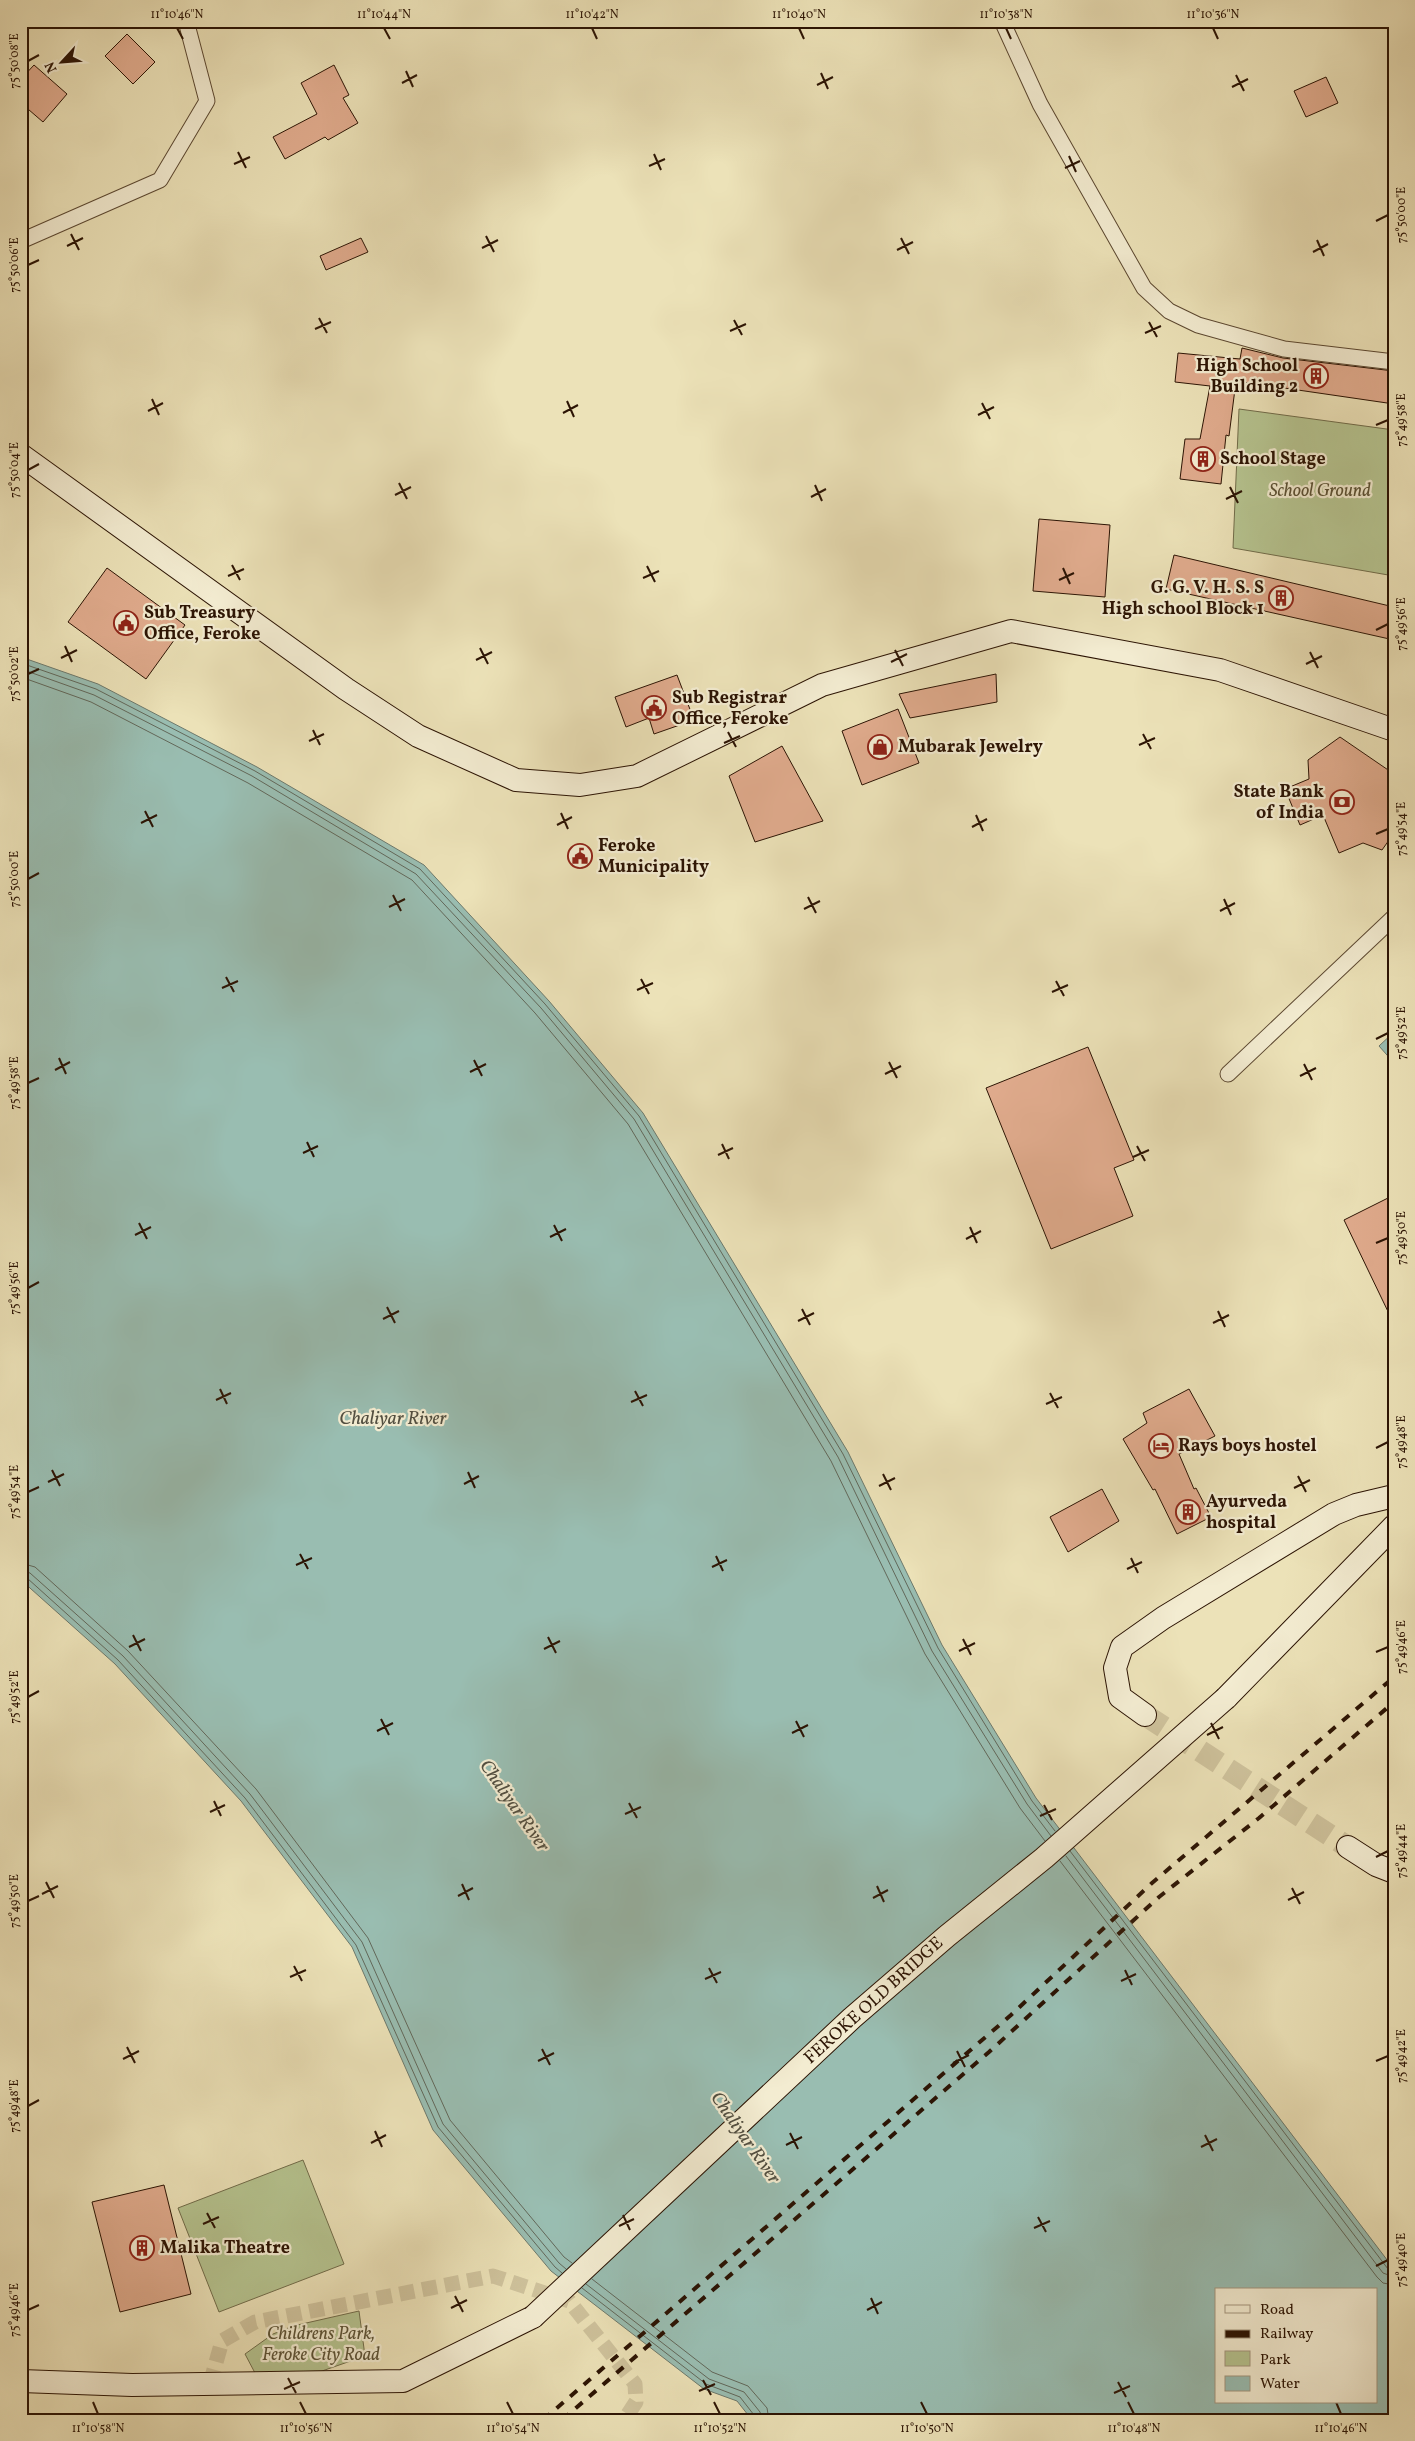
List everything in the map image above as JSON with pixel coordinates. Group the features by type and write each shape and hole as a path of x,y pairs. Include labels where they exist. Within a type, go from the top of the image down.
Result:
{"main road":[{"path":"21,455 346,689 418,736 516,780 580,785 637,776 822,685 1012,631 1220,670 1394,730"},
{"path":"1145,1715 1120,1697 1115,1668 1122,1647 1163,1618 1334,1514 1356,1505 1394,1496"},
{"name":"FEROKE OLD BRIDGE","path":"21,2381 132,2385 403,2381 533,2317 852,2018 947,1936 1044,1858 1226,1698 1394,1526"},
{"path":"1348,1847 1376,1865 1394,1872"}],"street":[{"path":"21,241 160,180 206,101 186,21"},
{"path":"1002,21 1040,104 1144,288 1169,312 1198,325 1284,349 1394,362"},
{"path":"1228,1074 1394,917"}],"green space":[{"name":"School Ground","path":"1239,409 1394,430 1394,576 1233,548"},
{"path":"303,2160 344,2264 219,2312 178,2208"},
{"name":"Childrens Park, Feroke City Road","path":"359,2311 365,2356 322,2371 255,2373 245,2354 273,2334 293,2326"}],"water":[{"name":"Chaliyar River","path":"21,657 98,684 257,767 424,865 549,1001 643,1113 848,1452 942,1645 1036,1798 1394,2269 1394,2420 752,2420 737,2401 704,2389 551,2271 433,2130 352,1947 241,1801 115,1664 21,1580"},
{"path":"1394,1032 1394,1063 1379,1046"}],"building":[{"path":"127,34 155,62 133,84 105,56"},
{"path":"34,65 67,94 43,122 21,103 21,79"},
{"path":"334,65 349,95 343,98 358,123 328,140 325,137 285,159 273,137 317,114 301,83"},
{"path":"1326,77 1338,103 1306,117 1294,91"},
{"path":"361,238 368,252 326,270 320,256"},
{"path":"1242,348 1283,358 1394,371 1394,404 1236,381 1229,436 1226,435 1221,484 1180,479 1185,439 1200,439 1210,386 1175,382 1178,353 1240,359"},
{"path":"1039,519 1110,525 1105,597 1033,591"},
{"name":"G. G. V. H. S. S High school Block 1","path":"1174,555 1394,607 1394,640 1166,589"},
{"name":"Sub Treasury Office, Feroke","path":"107,568 185,625 146,679 68,622"},
{"path":"996,674 997,702 910,718 899,694"},
{"name":"Sub Registrar Office, Feroke","path":"677,675 694,720 654,734 649,718 626,727 615,697"},
{"name":"Mubarak Jewelry","path":"898,709 919,763 862,785 842,731"},
{"name":"State Bank of India","path":"1340,737 1394,774 1394,833 1382,850 1363,843 1339,853 1323,815 1300,825 1285,789 1309,779 1308,760"},
{"path":"782,746 823,821 755,842 729,776"},
{"path":"1088,1047 1134,1160 1114,1168 1133,1216 1051,1249 986,1088"},
{"path":"1394,1195 1394,1324 1344,1220"},
{"name":"Rays boys hostel","path":"1189,1389 1215,1436 1179,1454 1194,1489 1196,1488 1211,1517 1177,1534 1155,1489 1153,1490 1123,1439 1147,1423 1143,1413"},
{"path":"1102,1489 1119,1521 1068,1552 1050,1517"},
{"name":"Malika Theatre","path":"164,2185 191,2294 120,2312 92,2202"}],"tunnel":[{"path":"1145,1715 1348,1847"},
{"path":"210,2384 222,2341 255,2322 493,2276 569,2301 635,2384 636,2402 624,2420"}],"railway":[{"path":"543,2420 1011,2015 1152,1883 1394,1677"},
{"path":"562,2420 989,2052 1159,1897 1259,1818 1394,1702"}],"place":[{"name":"High School Building 2","path":"1316,376"},
{"name":"School Stage","path":"1203,459"},
{"name":"G. G. V. H. S. S High school Block 1","path":"1281,598"},
{"name":"Sub Treasury Office, Feroke","path":"126,623"},
{"name":"Sub Registrar Office, Feroke","path":"654,708"},
{"name":"Mubarak Jewelry","path":"880,747"},
{"name":"State Bank of India","path":"1342,802"},
{"name":"Feroke Municipality","path":"580,856"},
{"name":"Rays boys hostel","path":"1161,1446"},
{"name":"Ayurveda hospital","path":"1188,1512"},
{"name":"Malika Theatre","path":"142,2248"}]}
